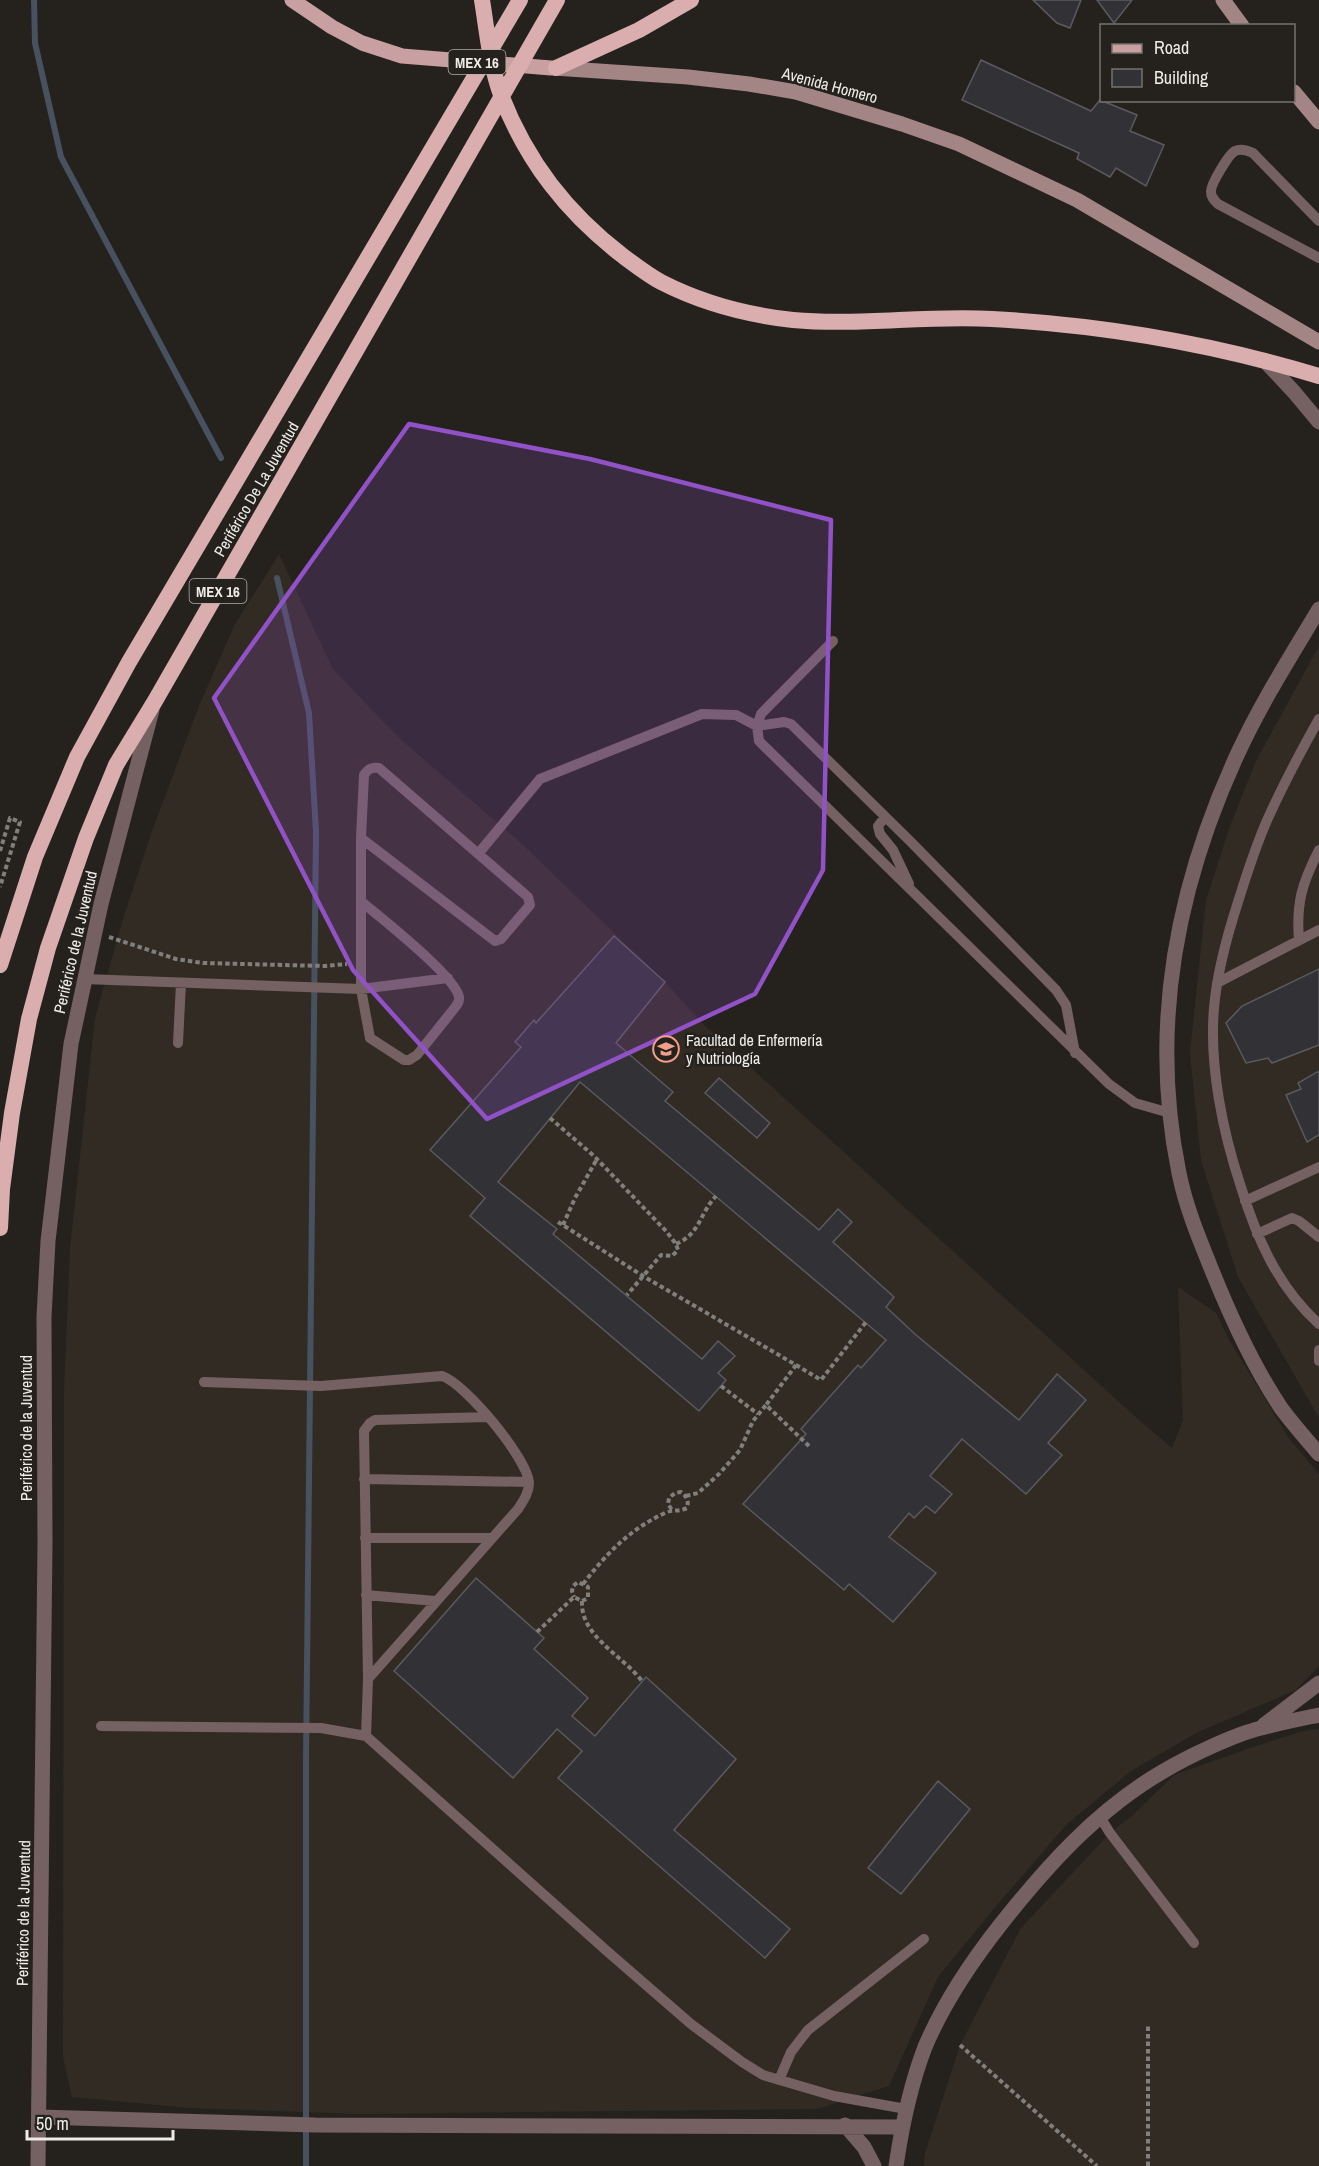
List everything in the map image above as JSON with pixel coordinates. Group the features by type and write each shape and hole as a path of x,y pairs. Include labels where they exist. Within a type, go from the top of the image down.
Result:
{"highway":[{"path":"482,0 492,62 501,93 519,136 541,173 595,234 659,281 721,306 756,315 824,322 989,318 1090,326 1264,360 1319,376"},
{"name":"Periférico De La Juventud","path":"0,965 35,857 77,757 129,662 520,0"},
{"name":"Periférico De La Juventud","path":"0,1228 2,1189 12,1113 29,1019 48,948 86,838 116,765 155,701 557,0"},
{"path":"554,68 639,30 691,0"}],"main road":[{"name":"Avenida Homero","path":"292,0 332,27 362,43 402,56 688,77 749,84 796,92 902,124 959,144 1077,200 1319,342"},
{"path":"1223,0 1241,24"},
{"path":"1295,94 1319,122"}],"street":[{"path":"1264,360 1319,422"},
{"path":"1319,609 1238,753 1188,886 1181,911 1170,979 1166,1053 1170,1113 1179,1173 1198,1238 1235,1326 1281,1407 1319,1454"},
{"name":"Periférico de la Juventud","path":"38,2166 45,1543 44,1317 48,1241 70,1044 101,904 155,701"},
{"path":"1259,1728 1319,1683"},
{"path":"896,2166 901,2127 915,2074 941,2013 976,1956 1047,1868 1074,1839 1125,1797 1180,1762 1259,1728 1319,1715"},
{"path":"39,2117 315,2125 845,2125 901,2127"},
{"path":"845,2125 864,2147 874,2166"}],"lane":[{"path":"1319,221 1248,150 1241,149 1231,154 1211,187 1212,196 1218,204 1319,258"},
{"path":"833,641 761,714 757,726 759,741 1109,1084 1135,1103 1170,1113"},
{"path":"478,854 540,779 702,714 736,715 757,726 784,722 791,724 1056,990 1066,1005 1075,1053"},
{"path":"1317,1318 1300,1306 1275,1271 1257,1234 1235,1170 1222,1115 1213,1048 1217,984 1228,934 1252,858 1268,817 1315,736 1319,719"},
{"path":"361,838 490,939 498,940 529,909 530,902 528,897 379,768 370,768 364,776 361,838 361,989 370,1038 404,1060 417,1055 458,1002 459,997 448,978 362,902"},
{"path":"885,817 878,825 880,834 893,850 913,892"},
{"path":"1299,940 1297,915 1299,899 1319,850"},
{"path":"1217,984 1319,930"},
{"path":"84,979 361,989 448,978"},
{"path":"178,1043 180,983"},
{"path":"1245,1201 1319,1167"},
{"path":"1257,1234 1292,1218 1319,1237"},
{"path":"1319,1350 1319,1362"},
{"path":"204,1382 321,1386 442,1376 457,1383 488,1417 507,1440 526,1472 529,1482 527,1494 518,1509 368,1679"},
{"path":"366,1736 368,1679 364,1431 375,1420 488,1417"},
{"path":"364,1479 529,1482"},
{"path":"366,1538 491,1538"},
{"path":"366,1595 435,1601"},
{"path":"101,1726 321,1728 366,1736 691,2024 741,2062 763,2075 834,2096 906,2109"},
{"path":"1101,1817 1110,1833 1194,1943"},
{"path":"779,2080 791,2052 808,2030 924,1939"}],"path":[{"path":"0,851 10,818 20,822 0,887"},
{"path":"118,940 176,959 203,963 325,966 361,963"},
{"path":"550,1118 597,1159 676,1244 678,1250 672,1256 660,1255 627,1295"},
{"path":"563,1225 597,1159"},
{"path":"676,1244 695,1232 705,1210 716,1196"},
{"path":"558,1222 644,1276 821,1380 866,1322"},
{"path":"686,1496 698,1493 740,1450 753,1421 796,1365"},
{"path":"721,1386 758,1414"},
{"path":"766,1406 808,1446"},
{"path":"583,1584 606,1555 643,1523 672,1510 680,1512 687,1508 686,1496 681,1492 669,1498 668,1504 672,1510"},
{"path":"578,1582 588,1587 589,1591 588,1598 582,1601 574,1597 572,1591 573,1586 578,1582"},
{"path":"537,1632 574,1597"},
{"path":"582,1601 581,1614 591,1629 604,1645 642,1681"},
{"path":"1147,2166 1148,2025"},
{"path":"960,2045 1097,2166"}],"highlighted area":[{"path":"409,424 590,459 831,520 823,870 755,994 487,1119 353,970 214,698"}],"shaded area":[{"path":"279,554 333,669 399,738 521,843 665,982 706,1027 1139,1420 1172,1448 1183,1420 1178,1287 1216,1313 1228,1338 1288,1437 1319,1474 1319,1666 1296,1690 1196,1733 1131,1771 1067,1824 938,1977 889,2086 817,2109 358,2114 191,2108 72,2097 63,2057 64,1391 70,1249 95,1018 123,919 151,834 199,706 234,626"},
{"path":"1319,646 1319,1418 1238,1277 1201,1160 1190,1053 1206,900 1230,826 1256,761"},
{"path":"1319,1729 1319,2166 924,2166 925,2153 960,2045 1021,1928 1110,1833 1134,1814 1174,1775 1303,1731"}],"building":[{"path":"1033,0 1081,0 1070,28 1057,23"},
{"path":"1097,0 1132,0 1114,23"},
{"path":"981,60 1091,111 1100,100 1100,102 1137,115 1130,131 1164,145 1146,186 1116,168 1110,177 1077,159 1079,153 962,100"},
{"path":"614,936 665,982 616,1043 673,1092 665,1101 819,1230 838,1209 852,1222 833,1242 894,1297 886,1307 916,1335 1019,1420 1057,1374 1086,1400 1048,1443 1062,1455 1026,1494 962,1439 930,1476 952,1494 935,1513 926,1506 914,1518 909,1513 889,1537 936,1573 893,1622 849,1584 844,1590 743,1504 806,1434 801,1429 858,1365 861,1368 886,1340 580,1082 498,1182 557,1229 553,1234 702,1359 718,1341 735,1356 718,1373 726,1380 699,1411 470,1216 485,1198 430,1150 521,1047 515,1042 534,1020 536,1023"},
{"path":"1319,969 1319,1045 1272,1063 1268,1058 1246,1063 1226,1023 1242,1006"},
{"path":"1319,1071 1319,1135 1307,1142 1286,1095 1301,1089 1298,1083"},
{"path":"719,1078 770,1123 757,1138 705,1093"},
{"path":"476,1578 544,1638 534,1649 588,1698 572,1716 595,1736 646,1677 736,1759 674,1830 790,1929 765,1958 558,1778 582,1751 557,1729 513,1778 394,1671"},
{"path":"938,1781 970,1809 901,1894 868,1868"}],"waterway":[{"path":"34,0 35,43 61,157 221,458"},
{"path":"277,578 309,713 316,832 306,1759 306,2166"}],"place":[{"name":"Facultad de Enfermería y Nutriología","path":"666,1049"}]}
